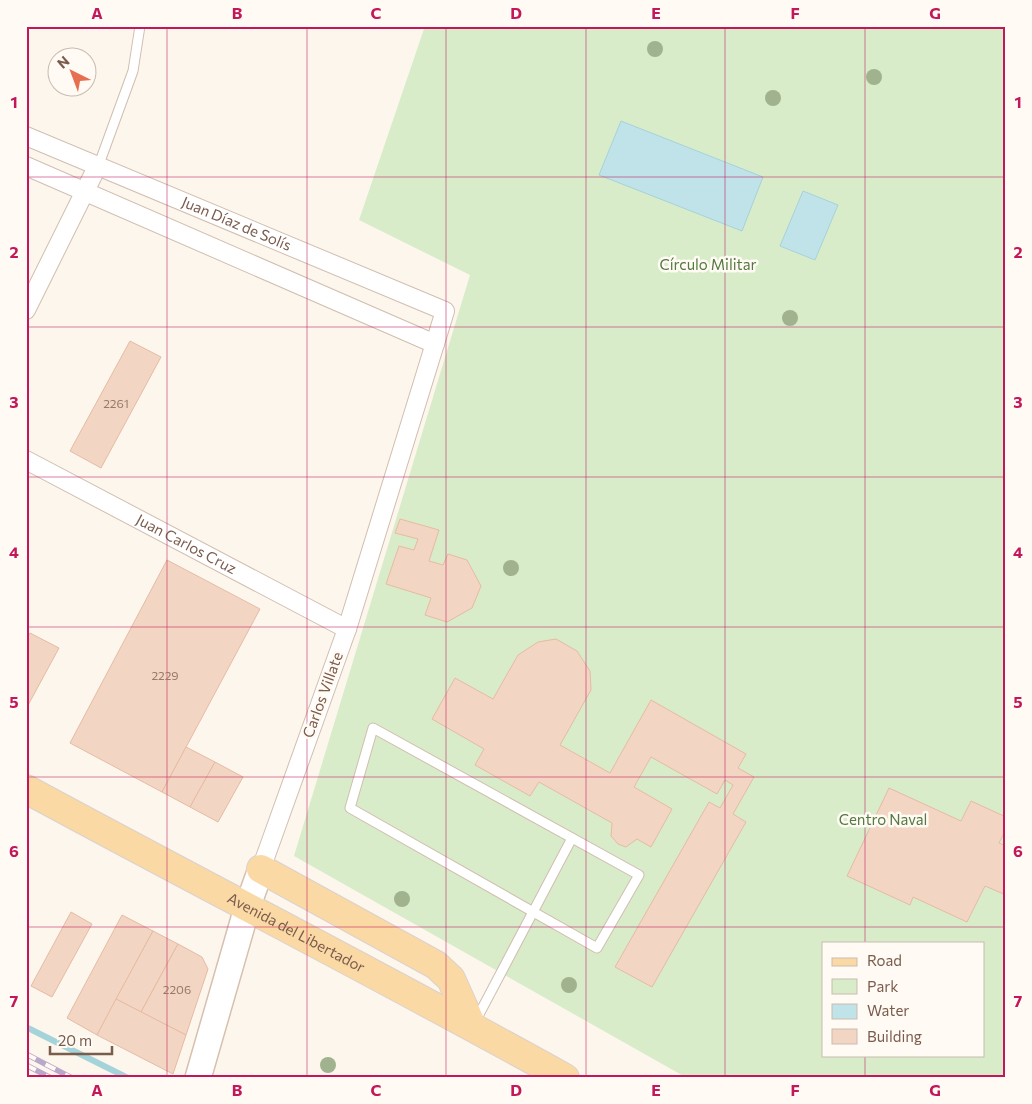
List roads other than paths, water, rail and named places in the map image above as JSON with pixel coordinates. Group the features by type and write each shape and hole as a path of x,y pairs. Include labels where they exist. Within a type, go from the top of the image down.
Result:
{"main road":[{"name":"Avenida del Libertador","path":"26,789 472,1026 565,1078"},
{"path":"260,868 436,964 451,979 472,1026"}],"street":[{"name":"Juan Díaz de Solís","path":"26,136 445,311"},
{"name":"Juan Díaz de Solís","path":"26,166 435,344"},
{"path":"26,310 98,167"},
{"name":"Carlos Villate","path":"198,1078 247,908 346,629 445,311"},
{"name":"Juan Carlos Cruz","path":"26,460 346,629"}],"lane":[{"path":"98,167 133,71 140,26"},
{"path":"372,728 572,838 639,875 597,948 350,808 372,728"},
{"path":"472,1026 572,838"}],"water":[{"path":"621,121 763,177 742,231 599,175"},
{"path":"803,191 838,205 815,260 780,246"}],"waterway":[{"path":"26,1027 128,1078"}],"railway":[{"path":"26,1054 72,1078"},
{"path":"26,1065 51,1078"}],"park label":[{"name":"Círculo Militar","path":"708,265"},
{"name":"Centro Naval","path":"883,820"}]}
